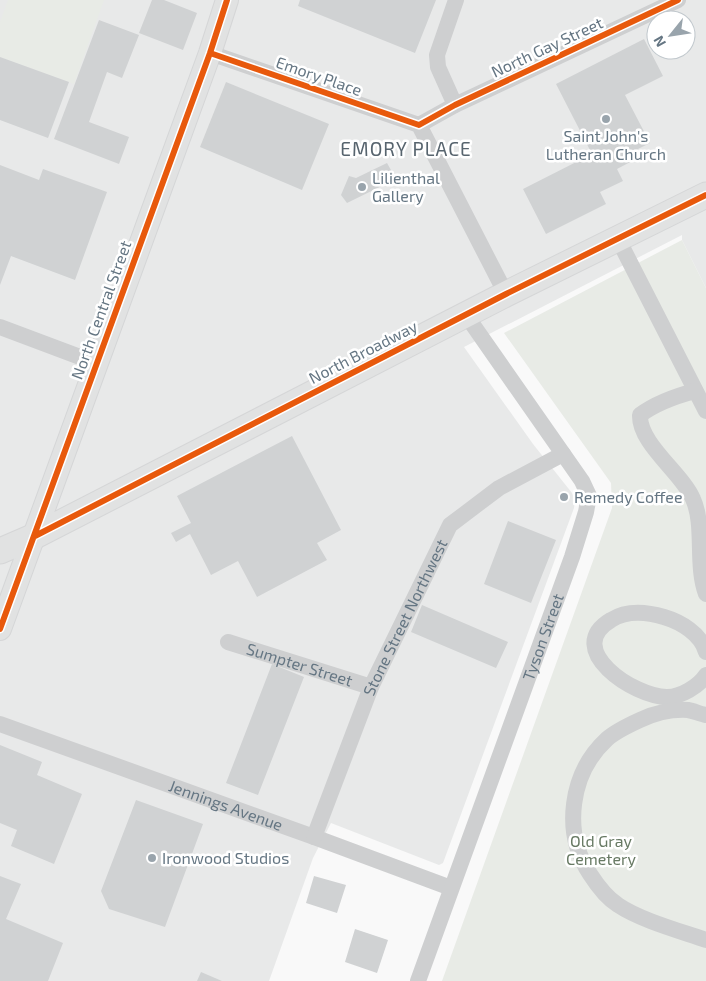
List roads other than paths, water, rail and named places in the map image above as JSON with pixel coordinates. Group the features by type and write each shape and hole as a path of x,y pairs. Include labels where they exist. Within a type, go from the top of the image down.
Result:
{"main road":[{"name":"North Central Street","path":"0,629 210,53 227,0"},
{"name":"North Broadway","path":"0,551 35,536 506,294 706,196"}],"street":[{"path":"455,105 438,67 437,55 456,0"},
{"name":"North Gay Street","path":"419,124 455,105 678,0"},
{"name":"Emory Place","path":"210,53 419,124"},
{"path":"419,124 506,294"},
{"path":"618,239 706,411"},
{"name":"Tyson Street","path":"418,981 450,888 494,776 572,557 589,496 563,454 466,315"},
{"path":"0,327 96,363"},
{"path":"695,391 677,396 646,410 640,414 640,420 651,444 692,497 697,519 702,580 706,594"},
{"name":"Stone Street Northwest","path":"314,837 371,687 450,525 499,488 563,454"},
{"path":"706,652 693,632 674,620 655,614 636,613 616,616 605,623 598,632 594,642 597,652 607,669 625,682 655,695 668,704 706,715"},
{"name":"Sumpter Street","path":"228,642 371,687"},
{"path":"706,675 702,682 656,713 618,731 608,738 584,770 574,800 573,816 576,840 587,869 605,893 618,905 638,915 706,940"},
{"name":"Jennings Avenue","path":"0,724 450,888"}],"place":[{"name":"Saint John's Lutheran Church","path":"606,119"},
{"name":"Lilienthal Gallery","path":"362,187"},
{"name":"Remedy Coffee","path":"564,497"},
{"name":"Ironwood Studios","path":"152,858"}],"district":[{"name":"EMORY PLACE","path":"406,149"}],"park label":[{"name":"Old Gray Cemetery","path":"601,850"}]}
